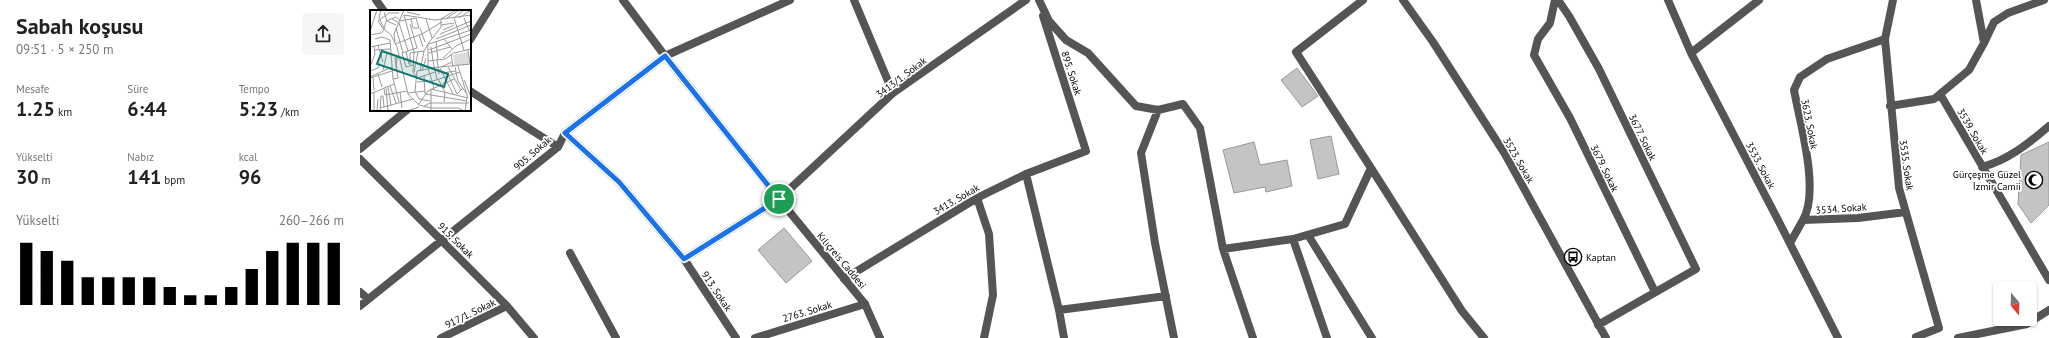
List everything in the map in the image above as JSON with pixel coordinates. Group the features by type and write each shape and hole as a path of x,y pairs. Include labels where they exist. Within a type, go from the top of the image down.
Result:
{"street":[{"path":"376,0 383,10"},
{"path":"471,38 495,0"},
{"name":"Kılıçreis Caddesi","path":"623,0 665,56 865,304 880,338"},
{"name":"905. Sokak","path":"360,306 558,147 565,133 665,56 790,0"},
{"path":"854,0 893,93"},
{"name":"3413/1. Sokak","path":"684,259 779,199 893,93 1026,0"},
{"path":"1038,0 1050,21 1066,40 1088,53 1136,106 1158,110 1184,104 1200,128 1223,250 1253,338"},
{"name":"895. Sokak","path":"1038,0 1086,151"},
{"path":"1363,0 1296,52 1462,311 1484,338"},
{"name":"3523. Sokak","path":"1402,0 1433,42 1505,154 1606,338"},
{"name":"3677. Sokak","path":"1557,0 1569,16 1598,69 1696,269 1655,292"},
{"name":"3679. Sokak","path":"1557,0 1550,23 1538,40 1534,55 1570,118 1655,292"},
{"name":"3533. Sokak","path":"1668,0 1691,53 1838,338"},
{"path":"1691,53 1759,0"},
{"name":"3535. Sokak","path":"1893,0 1885,39 1890,106 1899,188 1939,328 1916,338"},
{"path":"1976,0 1984,43"},
{"path":"1890,106 1934,99 1969,70 1994,22 2008,13 2044,0"},
{"name":"3623. Sokak","path":"1803,220 1808,212 1810,178 1794,90 1800,77 1827,59 1885,39"},
{"path":"471,92 558,147"},
{"name":"3539. Sokak","path":"1940,94 2049,280"},
{"path":"1158,110 1141,153 1174,338"},
{"path":"360,149 406,111"},
{"path":"1982,167 1994,164 2023,148 2049,126"},
{"name":"913. Sokak","path":"565,133 619,182 684,259 736,338"},
{"name":"3413. Sokak","path":"844,279 976,198 1026,174 1086,151"},
{"name":"915. Sokak","path":"360,159 507,306 534,338"},
{"path":"1223,250 1293,239 1346,224 1371,168"},
{"path":"1026,174 1059,310 1064,338"},
{"path":"976,198 989,234 993,295 984,338"},
{"name":"3534. Sokak","path":"1790,243 1803,220 1858,218 1906,212"},
{"path":"1308,235 1372,338"},
{"path":"1293,239 1327,338"},
{"path":"570,253 616,338"},
{"path":"360,292 368,299"},
{"path":"1598,325 1655,292"},
{"path":"1059,310 1166,296"},
{"name":"2763. Sokak","path":"755,338 865,304"},
{"name":"917/1. Sokak","path":"441,338 507,306"},
{"path":"1958,338 2027,324 2049,310"}],"building":[{"path":"1297,68 1318,96 1302,107 1281,80"},
{"path":"1331,136 1339,174 1318,179 1310,140"},
{"path":"1254,142 1260,165 1287,160 1292,186 1266,192 1265,187 1234,193 1223,150"},
{"name":"Gürçeşme Güzel İzmir Camii","path":"2049,142 2049,205 2031,223 2018,204 2021,155"},
{"path":"784,228 812,261 786,283 758,250"}],"place":[{"name":"Gürçeşme Güzel İzmir Camii","path":"2034,180"},
{"name":"Kaptan","path":"1573,257"}],"route":[{"path":"665,56 779,199 684,259 619,182 565,133 665,56"}]}
